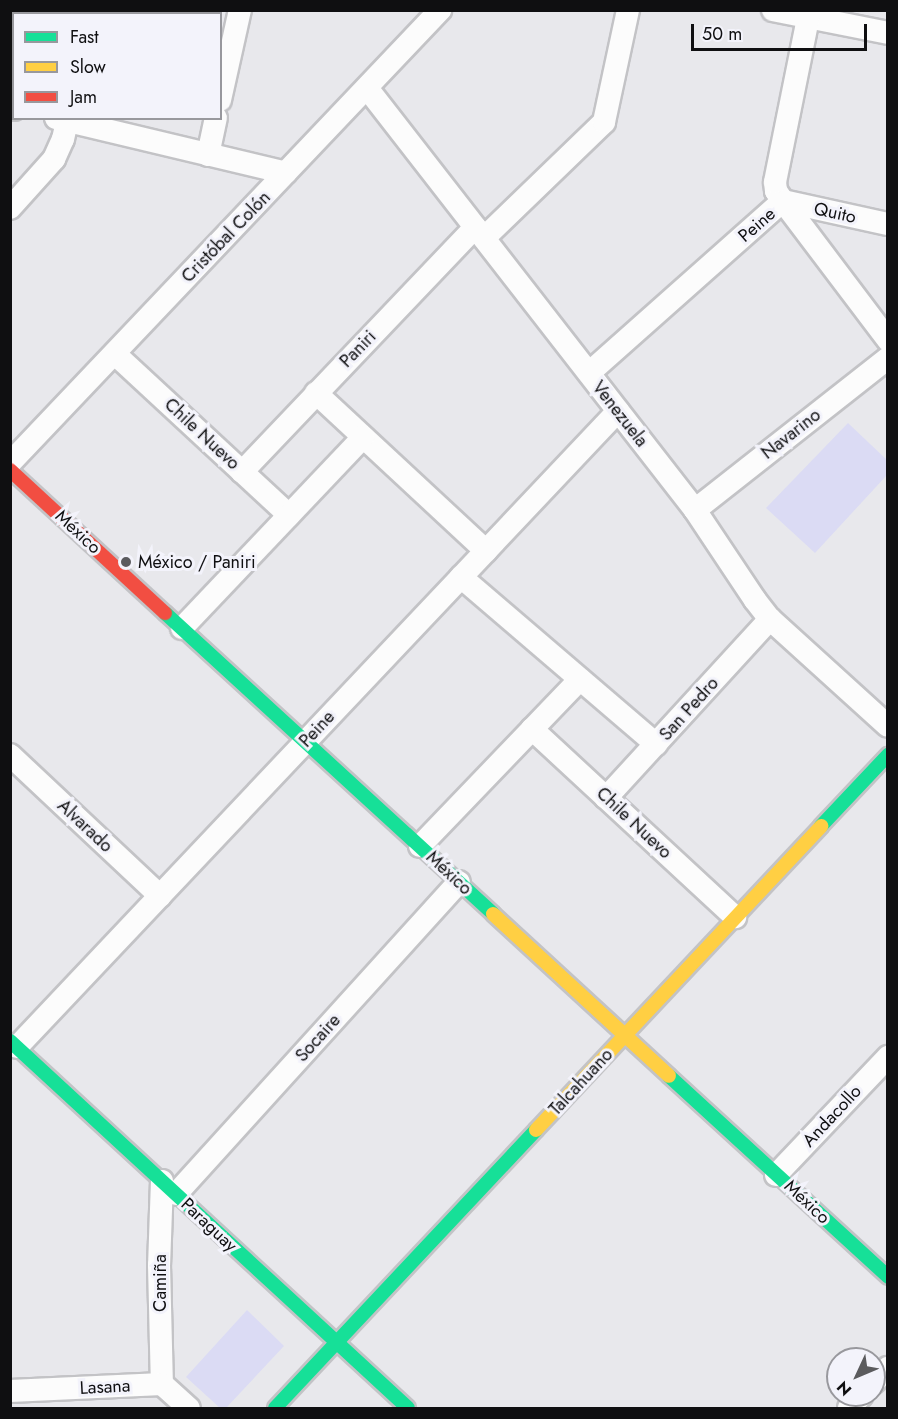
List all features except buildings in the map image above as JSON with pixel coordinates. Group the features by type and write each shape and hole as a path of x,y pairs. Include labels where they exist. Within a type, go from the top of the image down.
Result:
{"street":[{"path":"222,91 240,10"},
{"name":"Cristóbal Colón","path":"10,463 440,10"},
{"name":"Paniri","path":"242,472 316,393 479,232 604,122 628,10"},
{"path":"773,10 888,33"},
{"name":"Peine","path":"589,373 783,201 776,190 775,182 808,18"},
{"name":"Venezuela","path":"367,88 694,510 740,580 770,619 888,726"},
{"path":"10,208 54,159 64,120"},
{"path":"68,120 286,173"},
{"path":"208,155 216,120"},
{"path":"783,201 888,340"},
{"name":"Quito","path":"783,201 888,224"},
{"name":"Chile Nuevo","path":"115,354 289,515"},
{"name":"Navarino","path":"694,510 888,358"},
{"path":"316,393 486,551"},
{"name":"Peine","path":"14,1044 160,896 618,411"},
{"path":"182,628 363,436"},
{"name":"México","path":"10,470 888,1277"},
{"path":"461,577 656,744"},
{"name":"San Pedro","path":"606,798 770,619"},
{"path":"420,846 580,679"},
{"name":"Chile Nuevo","path":"532,729 735,917"},
{"name":"Alvarado","path":"10,755 160,896"},
{"name":"Talcahuano","path":"275,1408 888,755"},
{"name":"Socaire","path":"169,1188 459,882"},
{"name":"Paraguay","path":"14,1044 408,1408"},
{"name":"Andacollo","path":"776,1175 888,1057"},
{"name":"Camiña","path":"162,1384 159,1265 169,1188"},
{"path":"162,1384 189,1408"},
{"name":"Lasana","path":"10,1391 162,1384"}],"shaded area":[{"path":"848,423 887,460 887,475 815,553 766,508"},
{"path":"247,1310 284,1346 226,1408 220,1408 186,1377"}],"traffic: fast":[{"path":"165,613 493,914"},
{"path":"821,826 888,755"},
{"path":"10,1041 408,1408"},
{"path":"669,1076 888,1277"},
{"path":"275,1408 536,1130"}],"traffic: slow":[{"path":"536,1130 821,826"},
{"path":"493,914 669,1076"}],"traffic: jam":[{"path":"10,470 165,613"}],"place":[{"name":"México / Paniri","path":"126,562"}]}
